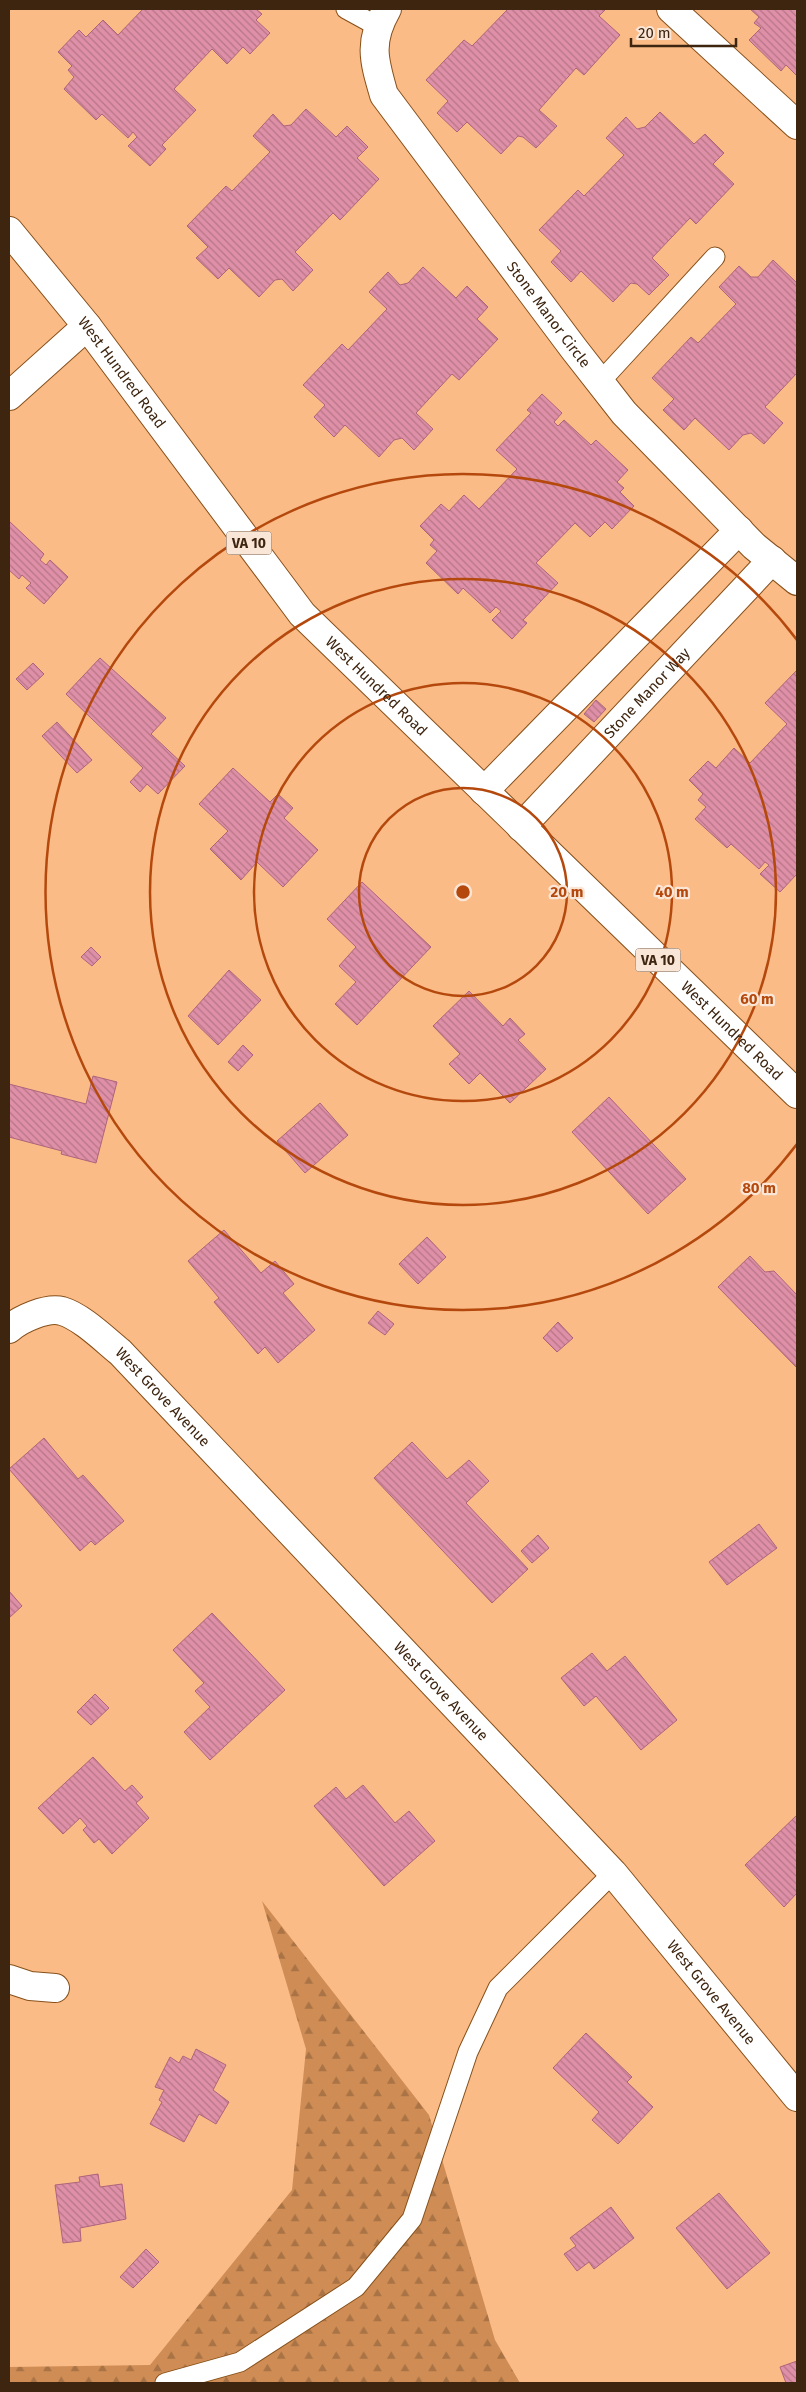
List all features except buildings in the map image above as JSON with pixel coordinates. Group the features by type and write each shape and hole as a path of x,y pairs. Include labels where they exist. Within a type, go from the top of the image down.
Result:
{"street":[{"path":"671,9 797,125"},
{"name":"Stone Manor Circle","path":"382,17 375,64 384,95 624,412 739,530 797,581"},
{"name":"West Hundred Road","path":"9,231 86,326 302,614 797,1094"},
{"path":"9,396 86,326"},
{"path":"484,791 739,530"},
{"name":"Stone Manor Way","path":"522,827 772,560"},
{"name":"West Grove Avenue","path":"9,1329 15,1323 36,1313 62,1311 93,1329 120,1352 613,1873 797,2096"},
{"path":"9,1979 30,1986 55,1988"}],"lane":[{"path":"346,9 382,17"},
{"path":"600,382 715,257"},
{"path":"165,2383 240,2362 356,2287 412,2219 468,2052 498,1988 613,1873"}],"green space":[{"path":"262,1901 429,2115 495,2340 520,2383 9,2383 9,2367 150,2365 292,2190 306,2049"}]}
